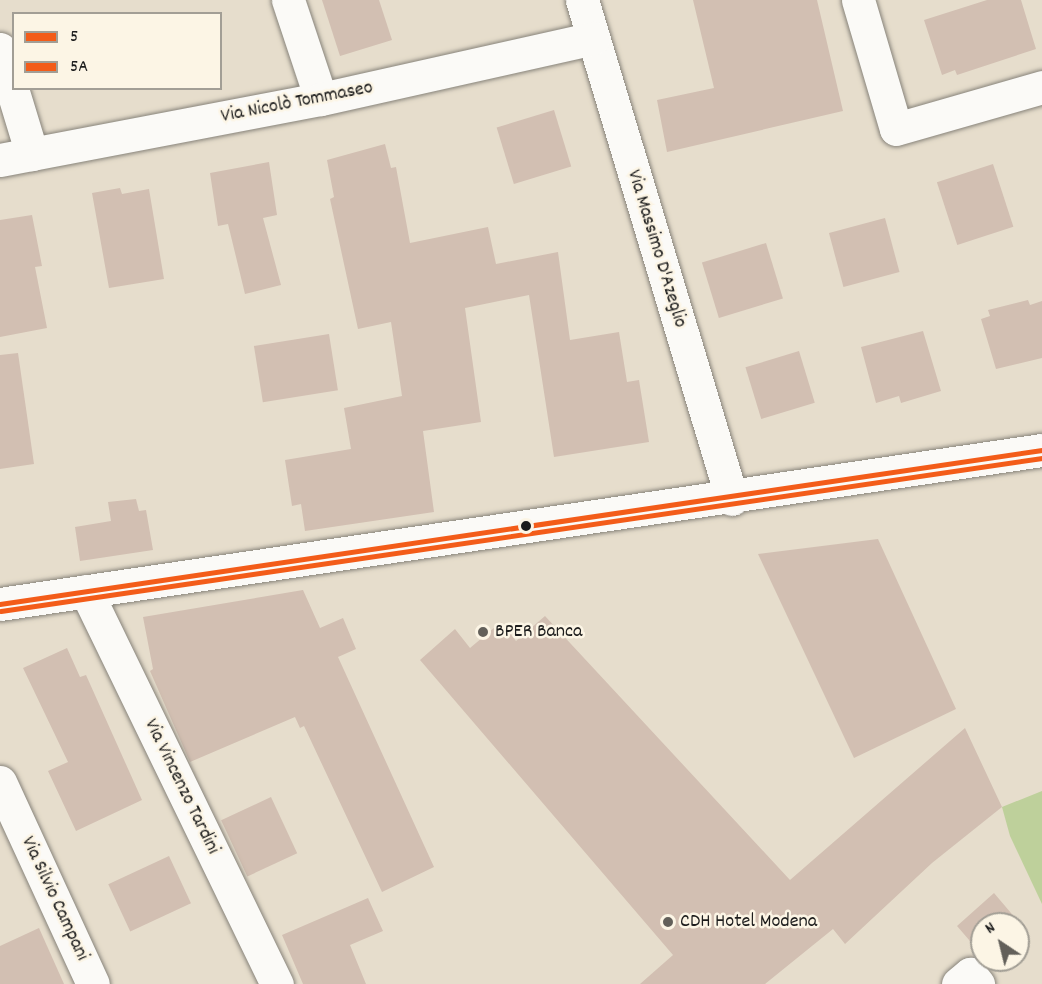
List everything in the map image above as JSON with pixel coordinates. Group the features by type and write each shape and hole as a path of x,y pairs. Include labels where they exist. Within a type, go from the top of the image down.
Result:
{"street":[{"path":"288,0 321,99"},
{"name":"Via Massimo D'Azeglio","path":"582,0 732,499"},
{"path":"858,0 896,129 1042,87"},
{"name":"Via Nicolò Tommaseo","path":"0,160 321,99 593,38"},
{"path":"0,48 12,87"},
{"path":"13,90 33,154"},
{"path":"0,604 732,499 1042,450"},
{"name":"Via Vincenzo Tardini","path":"86,591 277,984"},
{"name":"Via Silvio Campani","path":"0,782 93,984"},
{"path":"958,984 970,974 978,984"}],"green space":[{"path":"1042,791 1042,904 1010,836 1002,807"}],"building":[{"path":"322,0 379,0 392,40 340,56"},
{"path":"693,0 817,0 843,111 667,152 657,100 714,88"},
{"path":"987,0 1021,0 1036,49 957,75 955,70 942,75 924,20"},
{"path":"554,110 571,166 514,184 497,128"},
{"path":"385,144 391,168 396,167 410,243 488,227 496,264 558,252 570,340 619,332 627,382 639,380 649,442 554,457 529,295 465,308 481,422 423,431 434,512 305,531 301,504 292,506 285,460 351,449 344,408 402,396 391,322 358,329 330,199 334,197 327,160"},
{"path":"269,162 277,215 263,218 281,285 245,294 228,224 218,226 210,173"},
{"path":"993,164 1013,227 957,245 937,182"},
{"path":"120,188 122,194 149,189 164,279 109,288 92,193"},
{"path":"32,215 42,266 35,267 47,328 0,337 0,220"},
{"path":"885,218 899,272 843,287 829,233"},
{"path":"766,243 783,298 719,318 702,263"},
{"path":"1028,300 1030,305 1042,301 1042,358 996,369 981,319 990,316 988,310"},
{"path":"923,331 941,391 901,403 899,396 876,403 861,347"},
{"path":"329,334 338,390 263,402 254,346"},
{"path":"799,351 815,403 761,419 745,367"},
{"path":"18,353 34,464 0,469 0,355"},
{"path":"136,499 139,511 146,510 153,550 80,561 75,527 111,521 108,502"},
{"path":"878,539 956,709 854,758 758,554"},
{"path":"303,590 320,628 343,618 356,649 338,657 434,867 382,892 304,726 300,728 295,717 190,762 150,671 153,669 143,617"},
{"path":"545,616 790,880 965,728 1002,807 932,863 845,944 833,929 765,984 640,984 673,955 420,660 455,629 470,648 501,622 516,641"},
{"path":"67,648 80,677 86,675 142,800 76,831 48,771 68,762 23,668"},
{"path":"271,797 297,853 247,876 221,820"},
{"path":"169,856 191,903 130,931 108,884"},
{"path":"994,893 1010,912 973,912"},
{"path":"368,898 383,931 350,945 366,984 303,984 282,935"},
{"path":"970,914 970,941 957,926"},
{"path":"39,928 64,984 0,984 0,946"}],"transit line":[{"name":"5","path":"0,604 1042,450"},
{"name":"5A","path":"1,611 1042,458"}],"place":[{"name":"BPER Banca","path":"483,632"},
{"name":"CDH Hotel Modena","path":"668,922"}]}
